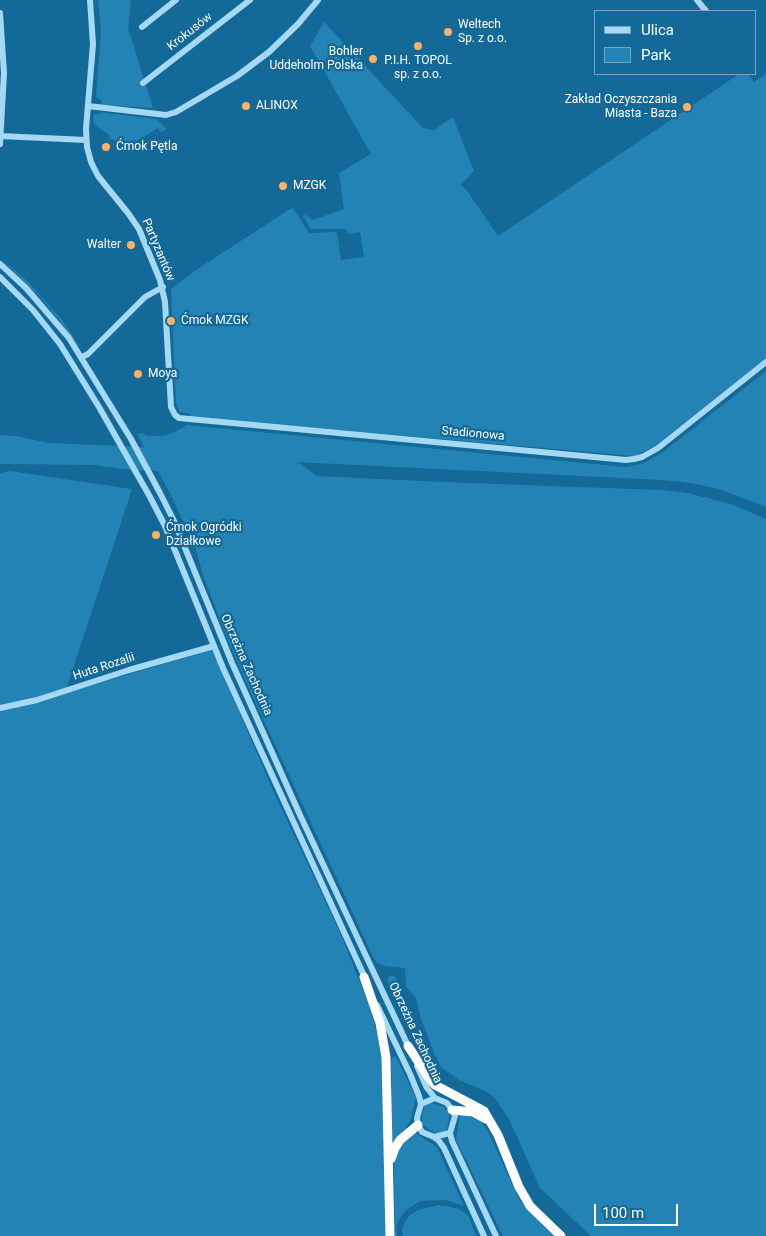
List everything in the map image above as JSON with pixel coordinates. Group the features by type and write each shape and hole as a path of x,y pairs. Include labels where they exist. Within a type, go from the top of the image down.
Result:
{"highway":[{"path":"364,977 380,1023 386,1057 390,1236"},
{"path":"408,1046 435,1085 484,1111 498,1135 519,1186 530,1206 561,1236"},
{"path":"452,1110 473,1112 490,1122"},
{"path":"389,1181 395,1148 406,1133 418,1125"}],"street":[{"name":"Partyzantów","path":"90,0 93,44 86,140 90,158 98,176 136,225 147,246 163,287 170,388"},
{"path":"142,27 176,0"},
{"name":"Krokusów","path":"144,82 250,0"},
{"path":"88,106 166,115 176,112 236,76 269,52 298,24 318,0"},
{"path":"697,0 705,10"},
{"path":"0,13 4,62 0,144"},
{"path":"0,136 86,140"},
{"name":"Obrzeżna Zachodnia","path":"0,264 41,304 82,357 131,439 160,494 174,521 232,663 300,814 428,1088 436,1098"},
{"name":"Obrzeżna Zachodnia","path":"0,278 33,310 60,344 119,441 150,497 168,533 214,646 283,801 410,1074 421,1104"},
{"path":"82,357 88,354 146,297 163,287"},
{"name":"Stadionowa","path":"170,388 172,411 179,418 184,419 626,460 642,457 658,448 766,362"},
{"name":"Huta Rozalii","path":"0,708 37,700 129,670 214,646"},
{"path":"484,1236 444,1148 434,1137 422,1132 418,1125 418,1110 421,1104 436,1098 447,1103 452,1110 455,1116 450,1133 455,1148 496,1236"},
{"path":"434,1137 450,1133"}],"green space":[{"path":"98,0 131,0 128,28 153,108 102,105 102,101 96,97 101,31"},
{"path":"324,22 423,128 434,130 453,117 474,171 460,185 466,189 498,236 738,75 749,75 754,82 766,74 766,359 653,447 634,456 190,417 190,414 180,412 176,403 171,289 196,270 293,208 309,233 337,232 341,260 364,257 360,232 349,234 346,229 311,229 303,216 306,215 313,220 344,209 339,173 371,154 310,46"},
{"path":"100,112 156,119 166,130 160,132 158,128 132,144 110,139 108,134 93,122 94,114 100,114"},
{"path":"0,258 24,278 46,302 62,320 83,351 42,299"},
{"path":"766,371 766,507 719,489 662,480 295,462 301,464 317,476 662,490 688,493 734,505 766,519 766,1236 591,1236 540,1188 509,1119 495,1098 485,1091 459,1080 441,1067 420,1016 416,998 406,987 405,968 385,966 377,963 373,957 246,682 224,631 203,575 196,550 158,471 131,470 94,465 0,464 0,435 16,436 49,443 144,447 137,434 161,436 175,432 187,425 626,467 644,463 663,452"},
{"path":"10,471 132,489 65,693 212,650 277,799 342,937 368,1003 381,1046 386,1236 0,1236 0,473"},
{"path":"388,977 396,977 397,981 399,1007 388,982"},
{"path":"393,1057 396,1057 416,1098 410,1122 389,1153 392,1087 391,1060"},
{"path":"430,1103 443,1106 449,1113 446,1132 435,1133 424,1126 422,1115 425,1105"},
{"path":"464,1114 480,1121 487,1129 520,1201 555,1236 503,1236 456,1140 460,1115"},
{"path":"414,1132 437,1147 464,1206 446,1200 420,1201 405,1211 396,1227 397,1236 395,1236 395,1157 402,1143"},
{"path":"438,1205 459,1209 468,1215 476,1236 403,1236 402,1229 410,1215 418,1210"}],"place":[{"name":"Weltech Sp. z o.o.","path":"448,32"},
{"name":"P.I.H. TOPOL sp. z o.o.","path":"418,46"},
{"name":"Bohler Uddeholm Polska","path":"373,59"},
{"name":"ALINOX","path":"246,106"},
{"name":"Zakład Oczyszczania Miasta - Baza","path":"687,107"},
{"name":"Ćmok Pętla","path":"106,147"},
{"name":"MZGK","path":"283,186"},
{"name":"Walter","path":"131,245"},
{"name":"Ćmok MZGK","path":"171,321"},
{"name":"Moya","path":"138,374"},
{"name":"Ćmok Ogródki Działkowe","path":"156,535"}]}
